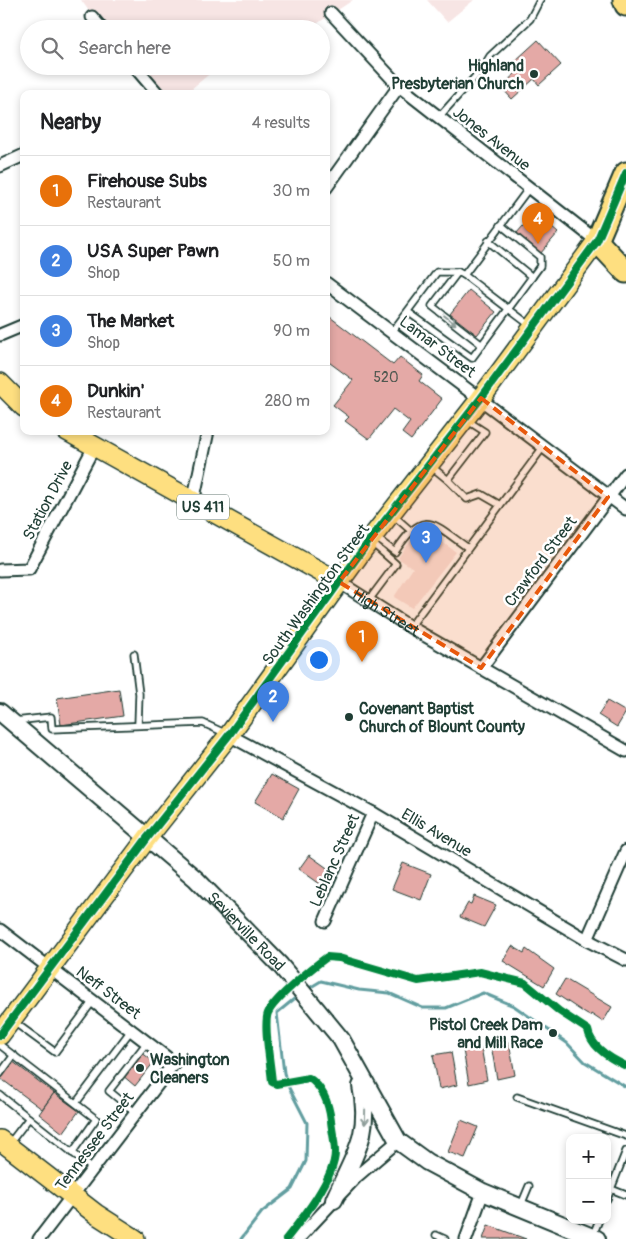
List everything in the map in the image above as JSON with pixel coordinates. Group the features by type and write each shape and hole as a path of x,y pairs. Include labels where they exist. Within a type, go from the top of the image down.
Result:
{"highway":[{"path":"624,0 626,5"},
{"path":"597,241 626,173"},
{"path":"597,241 626,252"},
{"path":"597,241 626,272"}],"main road":[{"name":"South Washington Street","path":"0,1036 148,837 297,643 338,582 371,538 481,398 597,241"},
{"path":"0,383 20,403"},
{"name":"High Street","path":"74,435 338,582"},
{"path":"4,1143 72,1196 136,1239"}],"street":[{"name":"Jones Avenue","path":"331,13 399,86 597,241"},
{"path":"142,75 155,90"},
{"path":"330,182 399,86"},
{"path":"0,166 20,157"},
{"name":"Lamar Street","path":"330,286 626,509"},
{"path":"0,336 20,327"},
{"path":"193,502 207,435"},
{"name":"Station Drive","path":"0,570 29,569 94,447"},
{"name":"Crawford Street","path":"481,668 626,474"},
{"name":"High Street","path":"338,582 410,627 626,752"},
{"name":"Sevierville Road","path":"5,716 196,879 280,965 341,1039 398,1141 427,1162 483,1192 520,1207 566,1221"},
{"name":"Ellis Avenue","path":"228,735 373,813 587,940 626,960"},
{"name":"Leblanc Street","path":"325,921 373,813"},
{"path":"587,940 626,851"},
{"name":"Neff Street","path":"0,930 148,1041 174,1063"},
{"name":"Tennessee Street","path":"39,1239 174,1063"},
{"path":"334,1200 359,1147 365,1124 365,1105 358,1069"},
{"path":"298,1239 357,1176 398,1141"},
{"path":"466,1239 483,1192"},
{"name":"Sevierville Road","path":"574,1224 595,1238"}],"lane":[{"path":"438,117 482,69 490,56 530,18 540,0"},
{"path":"482,345 432,306 488,241 529,188"},
{"path":"408,312 472,358 540,266 540,257 500,225"},
{"path":"488,241 532,278"},
{"path":"392,332 437,272 461,273 533,328"},
{"path":"448,480 484,432 465,418"},
{"path":"410,627 544,446"},
{"path":"428,464 467,498 481,494 500,505"},
{"path":"391,513 410,530"},
{"path":"371,538 395,552 410,530 419,524 435,525 468,548"},
{"path":"369,600 396,564 371,538"},
{"path":"134,654 139,694 138,726"},
{"path":"5,716 51,718 52,729 203,723 228,735"},
{"path":"12,1020 55,1052 94,1000"},
{"path":"76,1103 132,1030"},
{"path":"136,1113 109,1091 148,1041"},
{"path":"0,1045 96,1119 72,1153"},
{"path":"0,1074 14,1055"},
{"path":"0,1095 93,1169"},
{"path":"517,1097 626,1136"},
{"path":"4,1143 29,1118"},
{"path":"626,1151 611,1189 626,1195"},
{"path":"520,1207 528,1186"},
{"path":"595,1238 598,1224"},
{"path":"436,1235 445,1239"}],"highlighted area":[{"path":"481,398 608,497 481,668 339,582"}],"shaded area":[{"path":"81,0 353,0 323,20 95,20"},
{"path":"427,0 474,0 447,22"},
{"path":"142,75 208,75 190,90 155,90"},
{"path":"421,527 456,552 412,608 394,597 413,568 398,558"}],"building":[{"name":"Highland Presbyterian Church","path":"538,40 561,65 539,85 534,79 512,99 501,87 521,68 515,61"},
{"path":"530,218 547,232 551,227 558,233 540,254 516,234"},
{"path":"469,290 496,312 477,335 450,314"},
{"path":"330,317 393,365 400,357 423,375 419,381 442,399 411,440 402,433 410,422 393,409 369,439 345,421 349,417 333,405 353,380 330,363"},
{"path":"119,689 123,716 61,725 57,698"},
{"path":"607,701 626,712 617,727 598,715"},
{"path":"272,774 299,789 283,818 255,802"},
{"path":"309,855 330,870 320,884 299,869"},
{"path":"403,863 431,874 421,900 392,889"},
{"path":"474,896 496,905 484,927 460,917 468,903 471,904"},
{"path":"512,946 524,953 526,949 554,969 544,986 503,961"},
{"path":"565,979 612,1007 603,1022 591,1014 590,1016 586,1014 556,994"},
{"path":"509,1042 515,1075 497,1079 491,1045"},
{"path":"481,1047 487,1080 469,1084 463,1050"},
{"path":"141,1052 154,1062 135,1086 122,1075"},
{"path":"451,1052 457,1085 439,1089 433,1055"},
{"path":"12,1061 54,1093 42,1109 0,1078"},
{"path":"54,1093 79,1111 63,1133 39,1114"},
{"path":"461,1120 478,1127 465,1158 448,1152"},
{"path":"488,1225 526,1239 483,1239"}],"waterway":[{"path":"306,990 321,981 359,990 389,993 423,1008 446,1008 483,993 514,1006 567,1043 585,1062 626,1087"},
{"path":"241,1239 262,1212 292,1189 306,1161 307,1123 288,1086 284,1073 277,1013 299,995"}],"cycle path":[{"path":"0,1035 148,837 229,735 369,541 481,398 597,241 626,173"},
{"path":"286,1239 309,1210 324,1186 334,1162 335,1148 329,1109 325,1097 314,1082 309,1078 276,1084 272,1082 267,1019 268,1013 278,1000 304,975 327,957 339,958 418,981 480,972 525,983 559,1011 588,1030 593,1042 603,1052 626,1066"}],"place":[{"name":"Highland Presbyterian Church","path":"534,74"},
{"name":"Dunkin'","path":"538,244"},
{"name":"The Market","path":"426,563"},
{"name":"Firehouse Subs","path":"362,662"},
{"name":"Covenant Baptist Church of Blount County","path":"349,717"},
{"name":"USA Super Pawn","path":"273,722"},
{"name":"Pistol Creek Dam and Mill Race","path":"553,1033"},
{"name":"Washington Cleaners","path":"140,1068"}]}
